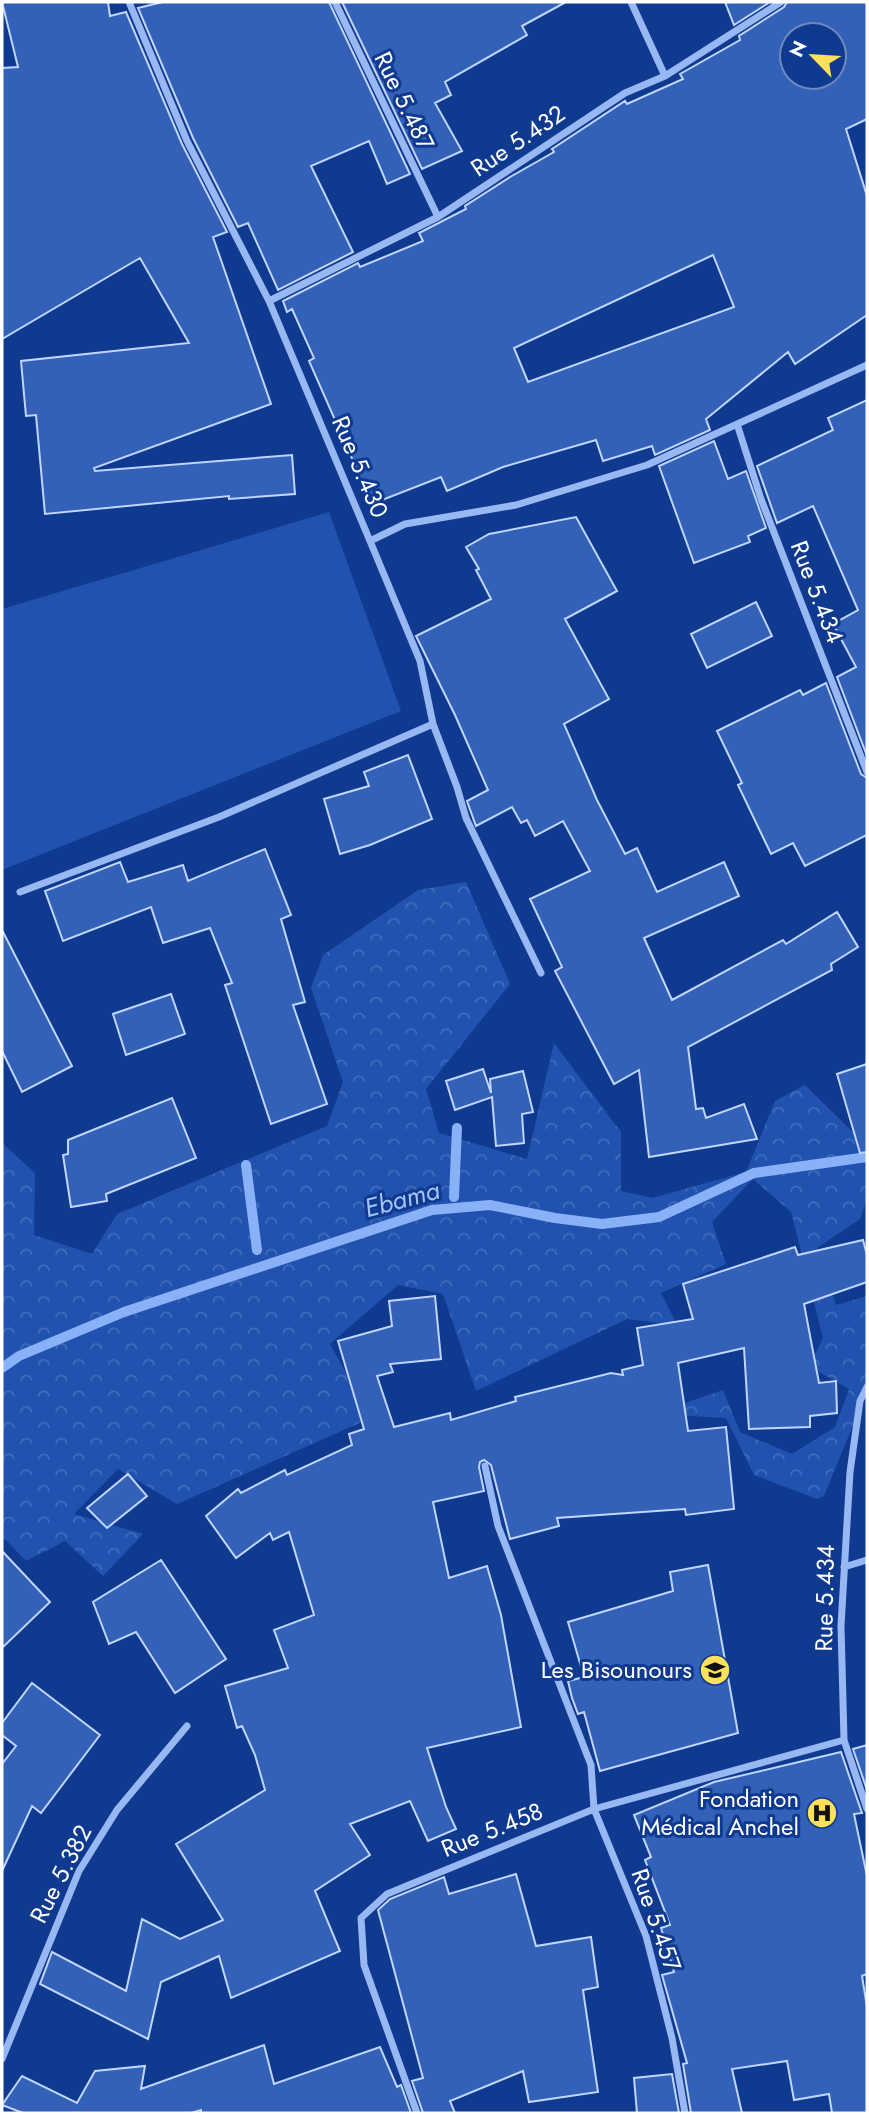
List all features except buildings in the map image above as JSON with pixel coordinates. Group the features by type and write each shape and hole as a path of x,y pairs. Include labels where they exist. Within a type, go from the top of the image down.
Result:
{"street":[{"name":"Rue 5.430","path":"129,2 187,141 269,301 370,541 404,524 516,505 647,465 867,365"},
{"name":"Rue 5.487","path":"335,2 438,217"},
{"path":"631,2 665,76"},
{"name":"Rue 5.432","path":"269,301 438,217 625,93 665,76 781,2"},
{"name":"Rue 5.434","path":"737,424 761,499 867,772"},
{"path":"370,541 420,662 433,724 466,818 541,972"},
{"path":"20,892 219,817 433,724"},
{"name":"Rue 5.434","path":"867,1387 860,1401 850,1472 841,1626 844,1740 867,1809"},
{"name":"Rue 5.457","path":"485,1466 498,1526 591,1765 594,1808 646,1936 672,2038 685,2113"},
{"path":"844,1567 867,1560"},
{"name":"Rue 5.382","path":"2,2059 79,1871 117,1810 187,1726"},
{"name":"Rue 5.458","path":"418,2113 364,1965 361,1918 387,1894 594,1808 844,1740"}],"green space":[{"path":"329,512 401,711 2,870 2,609"},
{"path":"466,882 510,984 426,1089 439,1133 527,1159 554,1043 621,1132 621,1191 652,1198 746,1172 775,1101 805,1085 867,1146 867,1198 860,1219 817,1248 836,1305 867,1296 867,1391 824,1496 817,1499 754,1475 726,1418 653,1414 723,1390 740,1432 792,1454 835,1427 849,1389 809,1366 823,1338 791,1212 753,1179 712,1222 726,1264 661,1293 677,1325 627,1319 476,1391 443,1294 398,1285 330,1344 371,1418 177,1504 118,1469 74,1514 143,1534 103,1576 65,1541 26,1561 5,1539 2,1540 2,1143 35,1173 34,1235 92,1254 117,1214 327,1126 343,1082 311,988 323,955 418,890"}],"waterway":[{"path":"454,1197 457,1128"},
{"name":"Ebama","path":"2,1368 19,1356 124,1312 432,1210 490,1205 602,1224 659,1217 754,1173 867,1157"},
{"path":"246,1165 257,1250"}],"place":[{"name":"Les Bisounours","path":"715,1670"},
{"name":"Fondation Médical Anchel","path":"822,1813"}]}
